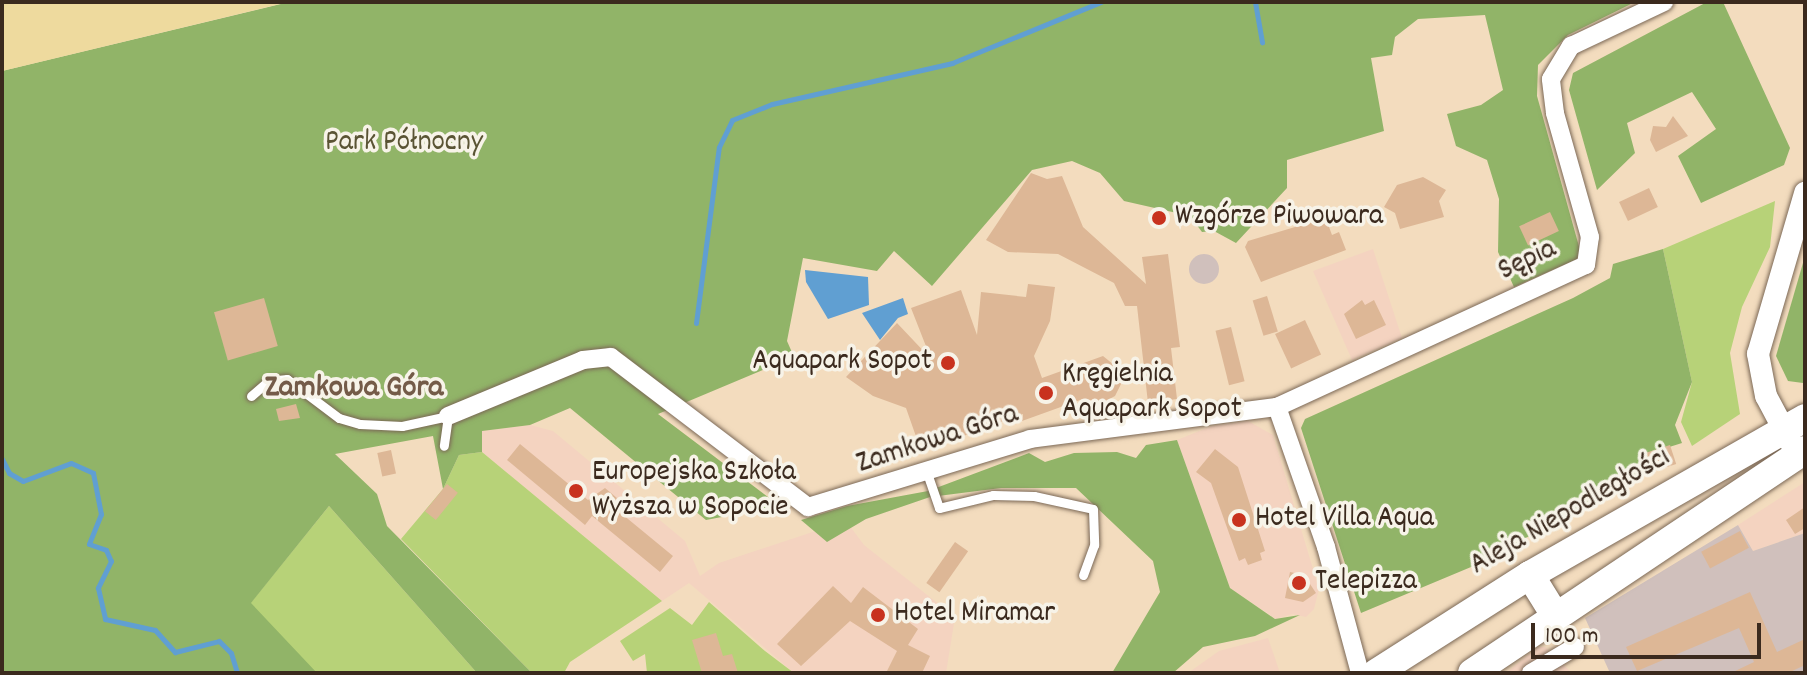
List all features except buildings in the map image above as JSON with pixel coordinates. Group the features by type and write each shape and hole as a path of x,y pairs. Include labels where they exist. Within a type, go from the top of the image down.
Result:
{"main road":[{"name":"Aleja Niepodległości","path":"1376,673 1530,575 1794,424"},
{"path":"1472,673 1801,452"},
{"path":"1530,575 1556,617"}],"street":[{"name":"Sępia","path":"1277,407 1586,265 1590,237 1555,113 1551,79 1571,46 1664,2"},
{"path":"1801,452 1794,424 1759,374 1758,354 1805,193"},
{"name":"Zamkowa Góra","path":"448,416 583,360 611,357 808,507 1030,439 1277,407"},
{"path":"1277,407 1326,547 1360,673"},
{"path":"1541,670 1575,647"}],"lane":[{"path":"251,396 268,381 287,379 339,418 360,424 402,426 448,416 444,446"},
{"path":"927,473 939,508 993,495 1034,496 1093,509 1094,545 1083,575"},
{"path":"1556,617 1575,647"}],"shaded area":[{"path":"1373,249 1402,338 1352,360 1313,271"},
{"path":"1204,254 1214,259 1219,269 1214,279 1204,284 1194,279 1189,269 1194,259"},
{"path":"1248,421 1273,435 1319,589 1314,609 1306,617 1292,614 1276,619 1230,588 1177,440 1212,426"},
{"path":"530,425 553,431 685,541 700,576 719,563 846,521 864,545 955,617 946,673 794,673 689,583 662,601 482,452 482,431"},
{"path":"1805,482 1805,533 1753,551 1738,525"},
{"path":"1738,525 1753,551 1805,533 1805,673 1610,673 1585,618"},
{"path":"1268,638 1280,673 1188,673 1219,651"},
{"path":"1538,647 1545,647 1572,673 1506,673"}],"green space":[{"name":"Park Północny","path":"289,2 1635,2 1568,35 1538,65 1537,96 1580,250 1577,259 1514,287 1498,252 1499,199 1487,160 1456,146 1447,114 1481,105 1503,90 1485,15 1418,19 1395,37 1392,55 1371,58 1384,131 1287,160 1287,188 1236,243 1214,231 1202,232 1190,216 1124,201 1100,173 1072,161 1032,170 932,286 894,251 877,271 803,258 787,341 794,357 658,414 780,506 706,520 570,408 530,425 482,431 482,452 459,455 443,489 433,436 335,454 377,494 387,526 532,673 477,673 329,506 251,603 317,673 2,673 2,71"},
{"path":"1707,2 1723,2 1790,148 1784,165 1701,203 1678,156 1716,129 1692,92 1627,123 1635,153 1597,190 1569,90 1573,73"},
{"path":"1775,201 1770,247 1742,307 1730,353 1740,414 1692,446 1681,422 1692,382 1663,249"},
{"path":"2,241 240,616 329,506 477,673 102,673"},
{"path":"1663,249 1692,382 1675,425 1682,443 1647,454 1652,467 1483,562 1361,613 1301,428 1305,419 1573,298 1610,278 1613,264"},
{"path":"1805,256 1803,383 1788,381 1776,356"},
{"path":"1177,440 1230,588 1275,619 1300,615 1255,636 1203,647 1173,673 1112,673 1160,592 1153,561 1076,488 1001,488 930,497 866,519 827,542 801,520 847,506 928,491 1029,453 1045,462 1074,453 1117,452 1136,458 1146,445"},
{"path":"482,452 662,601 570,662 564,673 532,673 401,539 443,489 459,455"},
{"path":"709,602 794,673 647,673 645,654 633,661 620,641 670,608 692,625"}],"sand":[{"path":"2,2 288,2 2,71"}],"water":[{"path":"805,270 868,277 869,305 828,319 806,282"},
{"path":"903,298 908,314 898,318 880,340 862,313"}],"waterway":[{"path":"696,323 719,147 732,120 772,104 952,63 1101,2"},
{"path":"1255,2 1262,42"},
{"path":"2,459 9,473 23,481 71,463 93,473 101,514 89,544 106,550 111,561 98,588 105,619 155,630 175,652 219,641 231,653 237,673"}],"place":[{"name":"Wzgórze Piwowara","path":"1159,218"},
{"name":"Aquapark Sopot","path":"948,363"},
{"name":"Kręgielnia Aquapark Sopot","path":"1046,393"},
{"name":"Europejska Szkoła Wyższa w Sopocie","path":"576,491"},
{"name":"Hotel Villa Aqua","path":"1239,520"},
{"name":"Telepizza","path":"1299,583"},
{"name":"Hotel Miramar","path":"878,615"}],"district":[{"name":"Zamkowa Góra","path":"354,389"}]}
